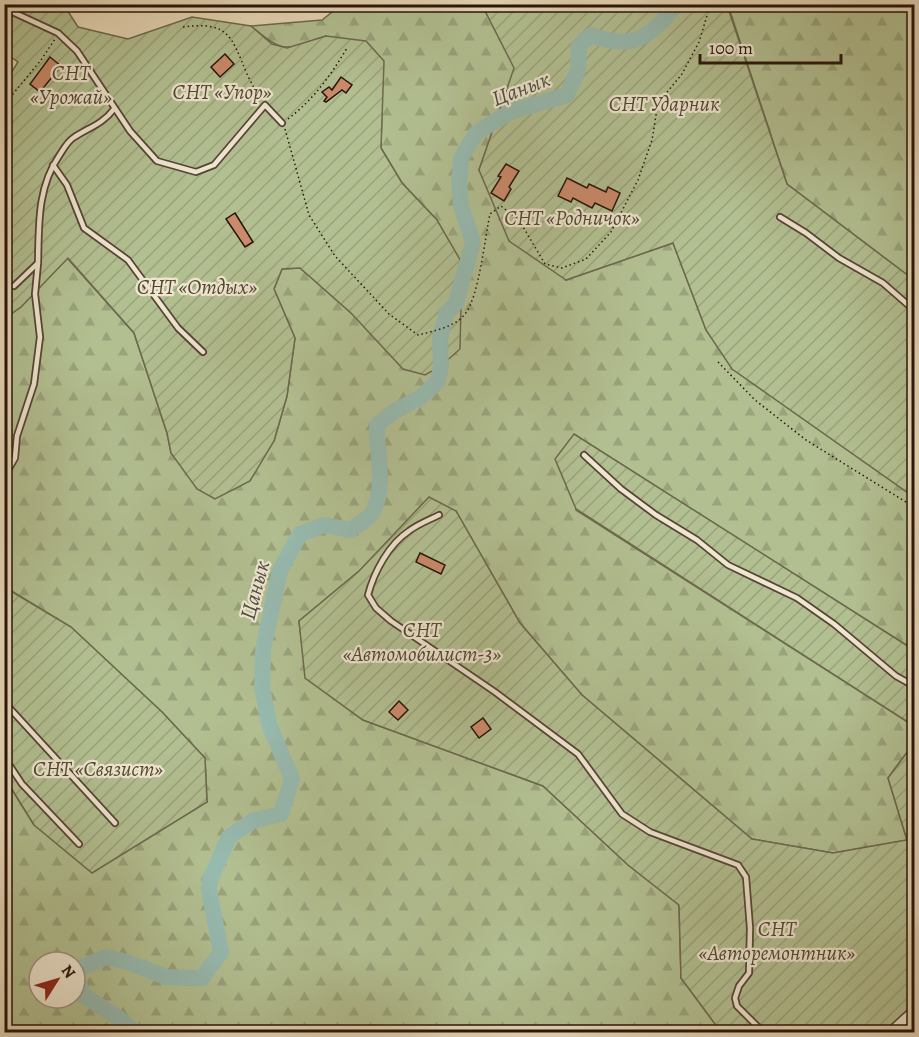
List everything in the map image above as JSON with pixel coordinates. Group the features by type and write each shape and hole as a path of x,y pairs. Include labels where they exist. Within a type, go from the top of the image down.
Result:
{"street":[{"path":"891,1032 915,1011"}],"lane":[{"path":"4,8 58,33 77,51 130,131 158,161 196,172 214,165 265,105 282,123"},
{"path":"4,477 15,458 18,436 34,384 40,337 35,294 40,199 53,165 73,138 93,128 108,117 114,108"},
{"path":"53,165 67,185 84,228 128,260 178,328 203,352"},
{"path":"780,217 806,232 839,258 883,283 915,310"},
{"path":"14,286 38,263"},
{"path":"584,455 621,489 656,515 697,540 728,565 797,598 834,624 896,676 915,686"},
{"path":"439,514 409,531 397,541 372,578 368,595 376,608 579,754 622,814 650,832 738,865 746,877 750,928 749,973 739,986 735,998 737,1006 763,1032"},
{"path":"4,702 115,823"},
{"path":"4,757 22,784 79,844"}],"path":[{"path":"672,4 673,12 709,9"},
{"path":"347,48 327,82 300,110 282,123 287,133 298,182 309,215 335,256 389,314 418,335 444,328 465,314 474,293 490,214 501,206 519,220 545,264 562,268 586,260 611,232 638,180 651,140 658,103 682,74 699,42 709,9 714,4"},
{"path":"183,27 198,25 213,27 227,33 238,49 248,76 265,105"},
{"path":"4,105 41,60 58,33"},
{"path":"718,362 754,400 806,440 915,507"}],"green space":[{"path":"5,5 64,5 78,27 128,39 192,17 251,26 272,44 287,48 326,36 366,41 384,61 381,148 402,183 437,220 462,263 460,349 441,366 425,375 403,369 351,313 300,268 282,269 274,289 295,338 287,396 274,441 250,481 215,499 197,489 171,453 167,433 134,333 68,258 21,307 5,318 4,84 18,62 5,53"},
{"path":"341,5 482,5 515,68 479,170 566,280 673,243 706,330 733,369 914,497 914,650 575,435 576,510 914,726 914,743 888,778 907,840 833,853 752,839 582,695 520,623 456,511 359,571 299,621 306,678 363,720 543,786 628,865 679,905 681,978 721,1032 5,1032 6,780 34,825 207,802 205,758 162,712 71,627 5,587 5,318 21,307 67,258 134,333 167,433 171,453 274,441 287,396 295,338 274,289 282,269 300,268 351,313 437,220 402,183 381,148 382,109 326,36 286,47 271,42 251,26 322,20"},
{"name":"СНТ Ударник","path":"482,5 727,5 787,184 914,280 914,497 732,369 706,330 673,243 566,280 509,241 479,170 514,68"},
{"path":"728,5 914,5 914,280 787,184"},
{"path":"574,434 914,650 914,726 576,509 555,459"},
{"name":"СНТ «Автомобилист-3»","path":"429,497 456,511 520,623 582,695 752,839 833,853 907,840 888,778 914,743 914,1032 721,1032 681,978 679,905 628,865 543,786 363,720 305,678 299,621 359,571"},
{"name":"СНТ «Связист»","path":"4,587 71,627 162,712 205,758 207,802 92,873 34,825 5,778"}],"building":[{"path":"225,54 234,64 220,77 211,67"},
{"path":"50,57 61,66 40,92 30,84"},
{"path":"341,77 352,85 346,93 342,90 326,102 324,101 327,97 322,92 329,87 332,90"},
{"path":"506,164 519,171 504,201 491,193"},
{"path":"567,178 587,188 589,184 606,192 608,187 620,193 612,211 595,203 592,208 573,198 571,202 558,196"},
{"path":"235,213 253,242 245,247 226,219"},
{"path":"420,553 445,565 441,574 416,562"},
{"path":"399,701 408,710 398,720 389,712"},
{"path":"483,718 491,729 479,738 471,727"}],"waterway":[{"name":"Цанык","path":"135,1032 83,995 75,970 106,957 127,962 166,977 202,978 221,952 209,890 210,880 229,837 252,821 281,814 292,779 269,724 262,687 263,650 280,570 300,534 324,525 350,530 370,516 376,503 380,481 377,425 395,411 421,397 438,381 441,366 440,339 446,314 456,303 473,242 461,206 459,182 461,158 476,133 510,112 567,95 578,70 579,46 591,35 618,42 640,38 658,25 676,4"}],"park label":[{"name":"СНТ «Урожай»","path":"71,85"},
{"name":"СНТ «Упор»","path":"222,92"},
{"name":"СНТ «Родничок»","path":"572,218"},
{"name":"СНТ «Отдых»","path":"197,287"},
{"name":"СНТ «Авторемонтник»","path":"777,941"}]}
